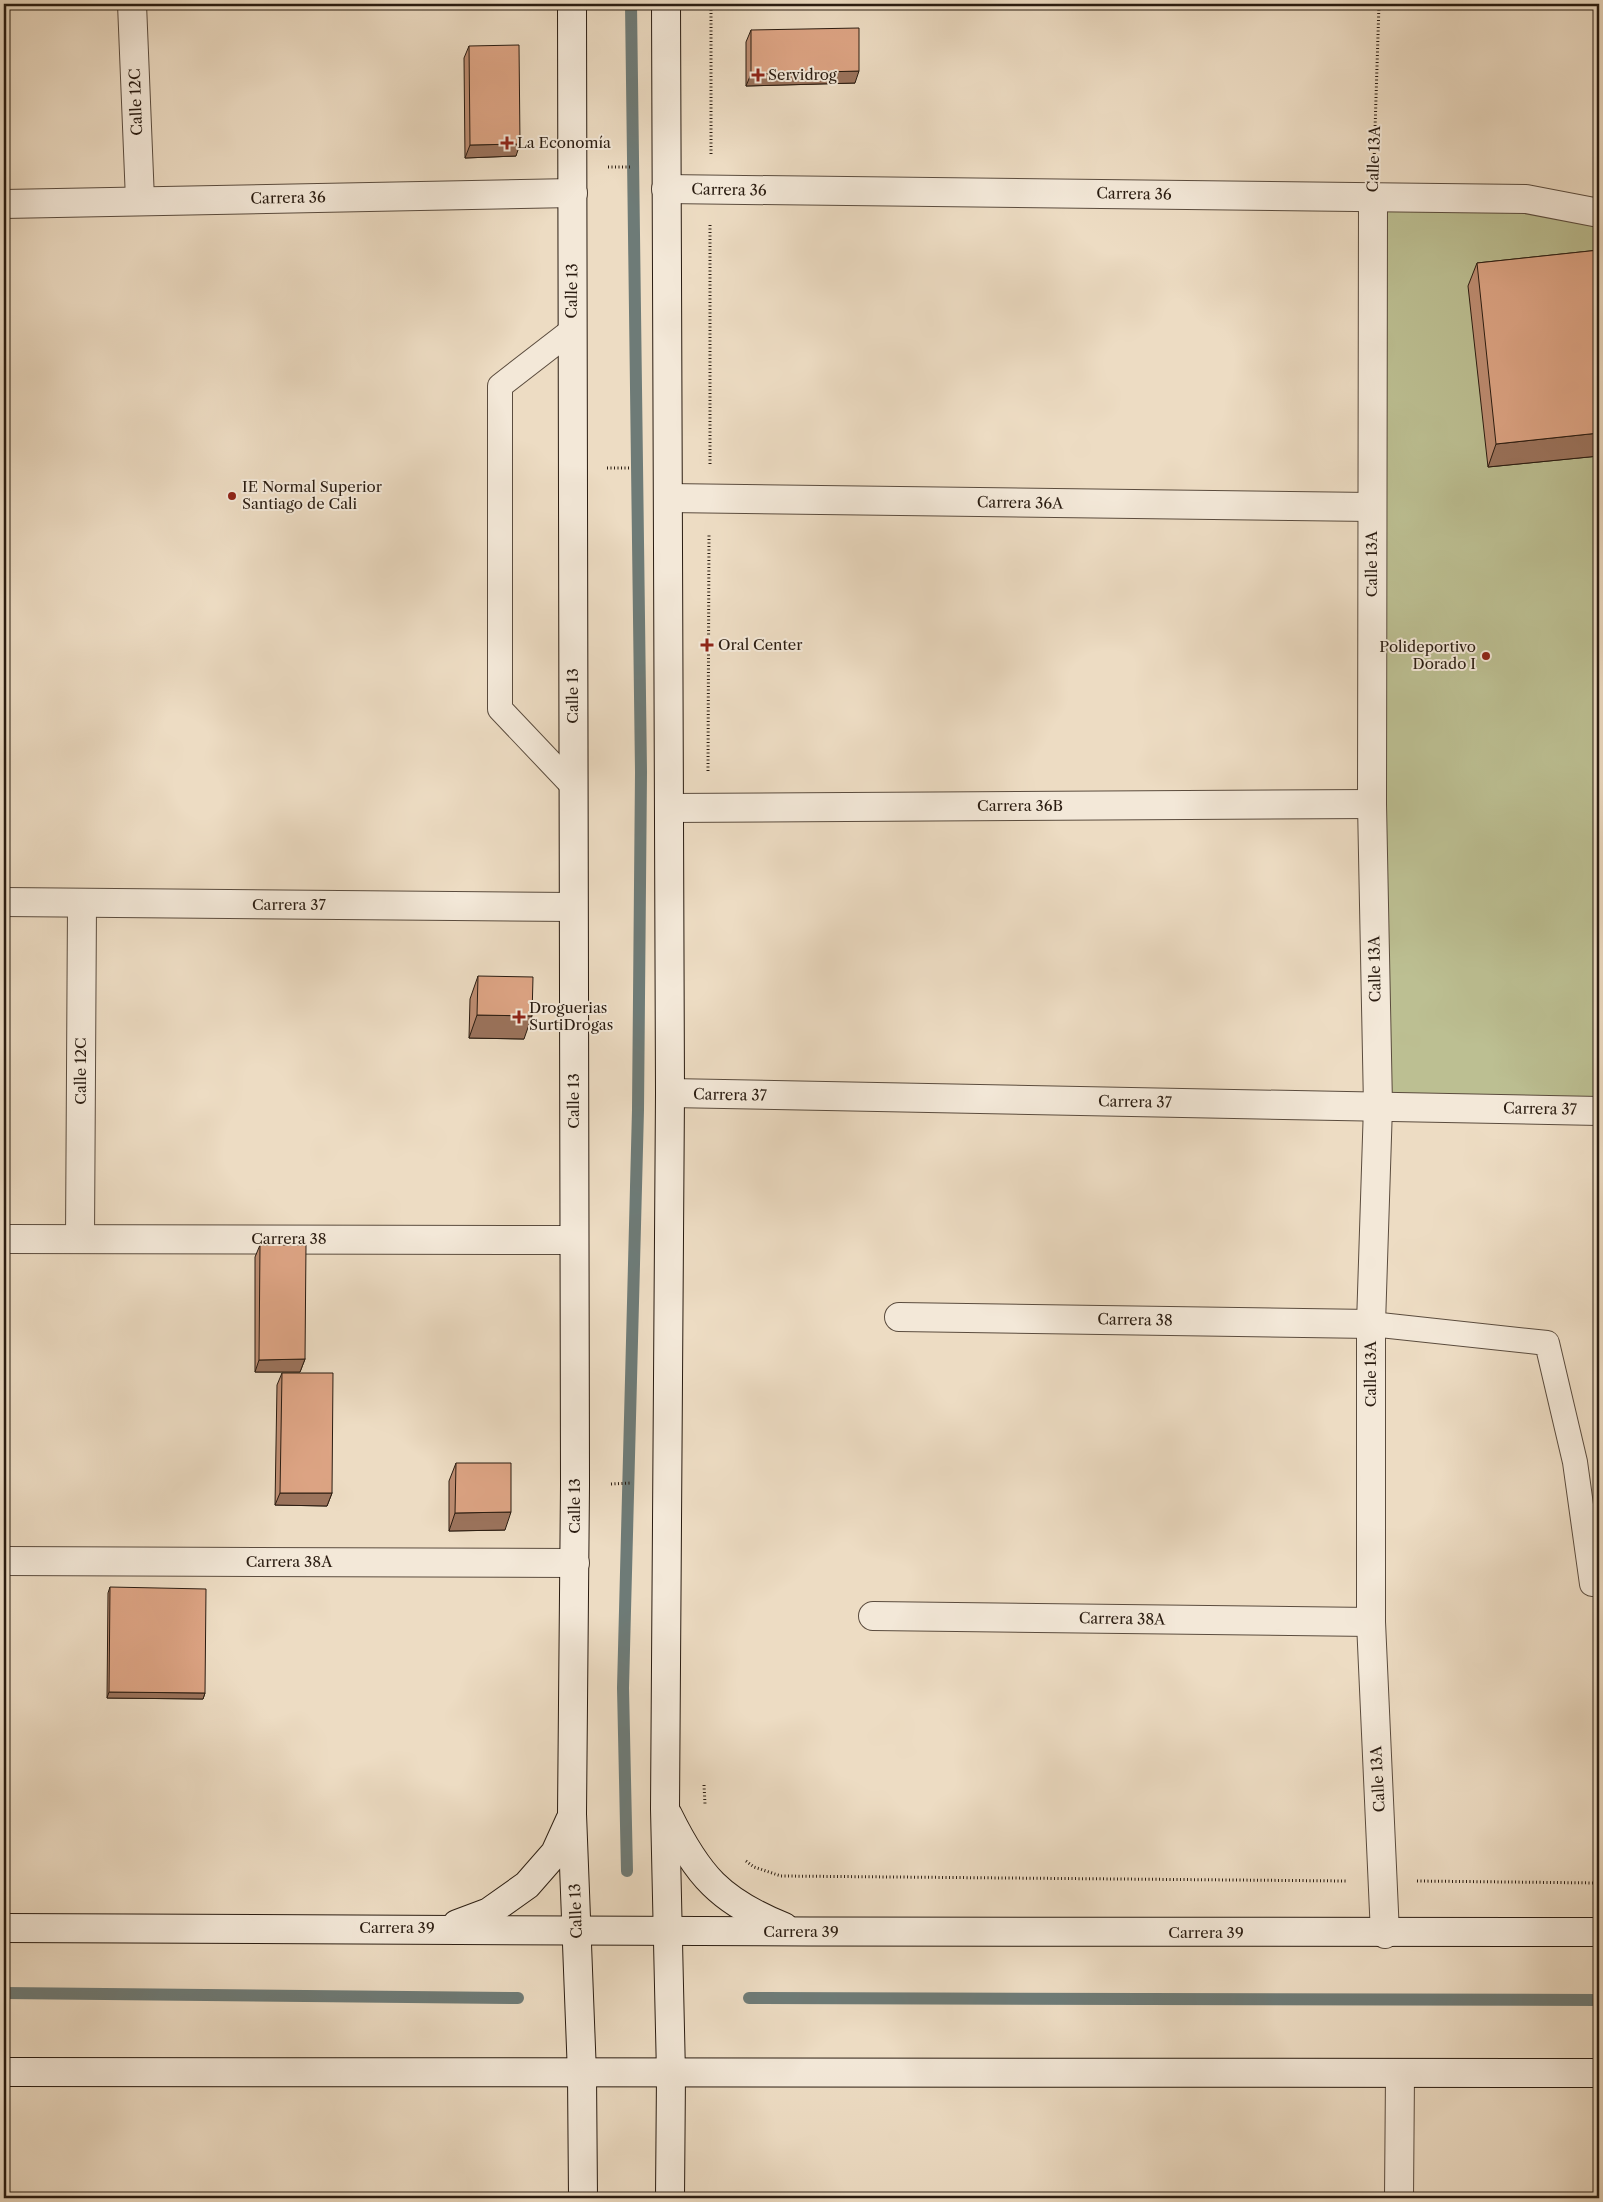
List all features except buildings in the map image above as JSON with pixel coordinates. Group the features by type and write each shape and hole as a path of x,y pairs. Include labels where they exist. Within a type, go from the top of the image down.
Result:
{"street":[{"name":"Calle 12C","path":"132,4 140,200"},
{"name":"Calle 13","path":"572,4 573,193 571,331 574,907 572,1814 582,2074 583,2198"},
{"path":"666,4 670,1093 665,1809 670,2061 670,2198"},
{"name":"Carrera 36","path":"666,189 1526,199 1599,213"},
{"name":"Carrera 36","path":"4,204 573,193"},
{"name":"Calle 13A","path":"1372,197 1372,804 1378,1106 1371,1324 1371,1622 1385,1934"},
{"name":"Carrera 36A","path":"668,498 1372,507"},
{"name":"Carrera 36B","path":"669,808 1372,804"},
{"name":"Carrera 37","path":"4,902 574,907"},
{"name":"Calle 12C","path":"80,1239 82,904"},
{"name":"Carrera 37","path":"670,1093 1599,1111"},
{"name":"Carrera 38","path":"4,1239 574,1240"},
{"name":"Carrera 38","path":"899,1317 1371,1324"},
{"name":"Carrera 38A","path":"4,1561 574,1563"},
{"name":"Carrera 38A","path":"873,1616 1371,1622"},
{"path":"665,1809 685,1850 712,1885 752,1914 796,1932"},
{"path":"446,1928 489,1912 527,1885 555,1853 572,1814"},
{"name":"Carrera 39","path":"4,1928 446,1928 796,1932 1385,1934 1599,1932"},
{"path":"4,2072 582,2074 670,2061 1400,2074 1599,2073"},
{"path":"1399,2198 1400,2074"}],"lane":[{"path":"571,331 500,386 500,709 573,786"},
{"path":"1371,1324 1547,1343 1575,1462 1592,1584"}],"path":[{"name":"Calle 13A","path":"1372,197 1379,4"},
{"path":"602,167 637,166"},
{"path":"606,468 635,468"},
{"path":"602,1485 634,1483"},
{"path":"704,1783 705,1808"},
{"path":"741,1858 754,1867 781,1876 1599,1883"}],"green space":[{"name":"Polideportivo Dorado I","path":"1373,197 1599,213 1599,1111 1378,1106"}],"waterway":[{"path":"627,1871 623,1688 638,1110 641,772 631,4"},
{"path":"4,1993 518,1998"},
{"path":"749,1998 1599,2000"}],"place":[{"name":"Servidrog","path":"758,75"},
{"name":"La Economía","path":"507,143"},
{"name":"IE Normal Superior Santiago de Cali","path":"232,496"},
{"name":"Oral Center","path":"707,645"},
{"name":"Polideportivo Dorado I","path":"1486,656"},
{"name":"Droguerias SurtiDrogas","path":"519,1017"}]}
